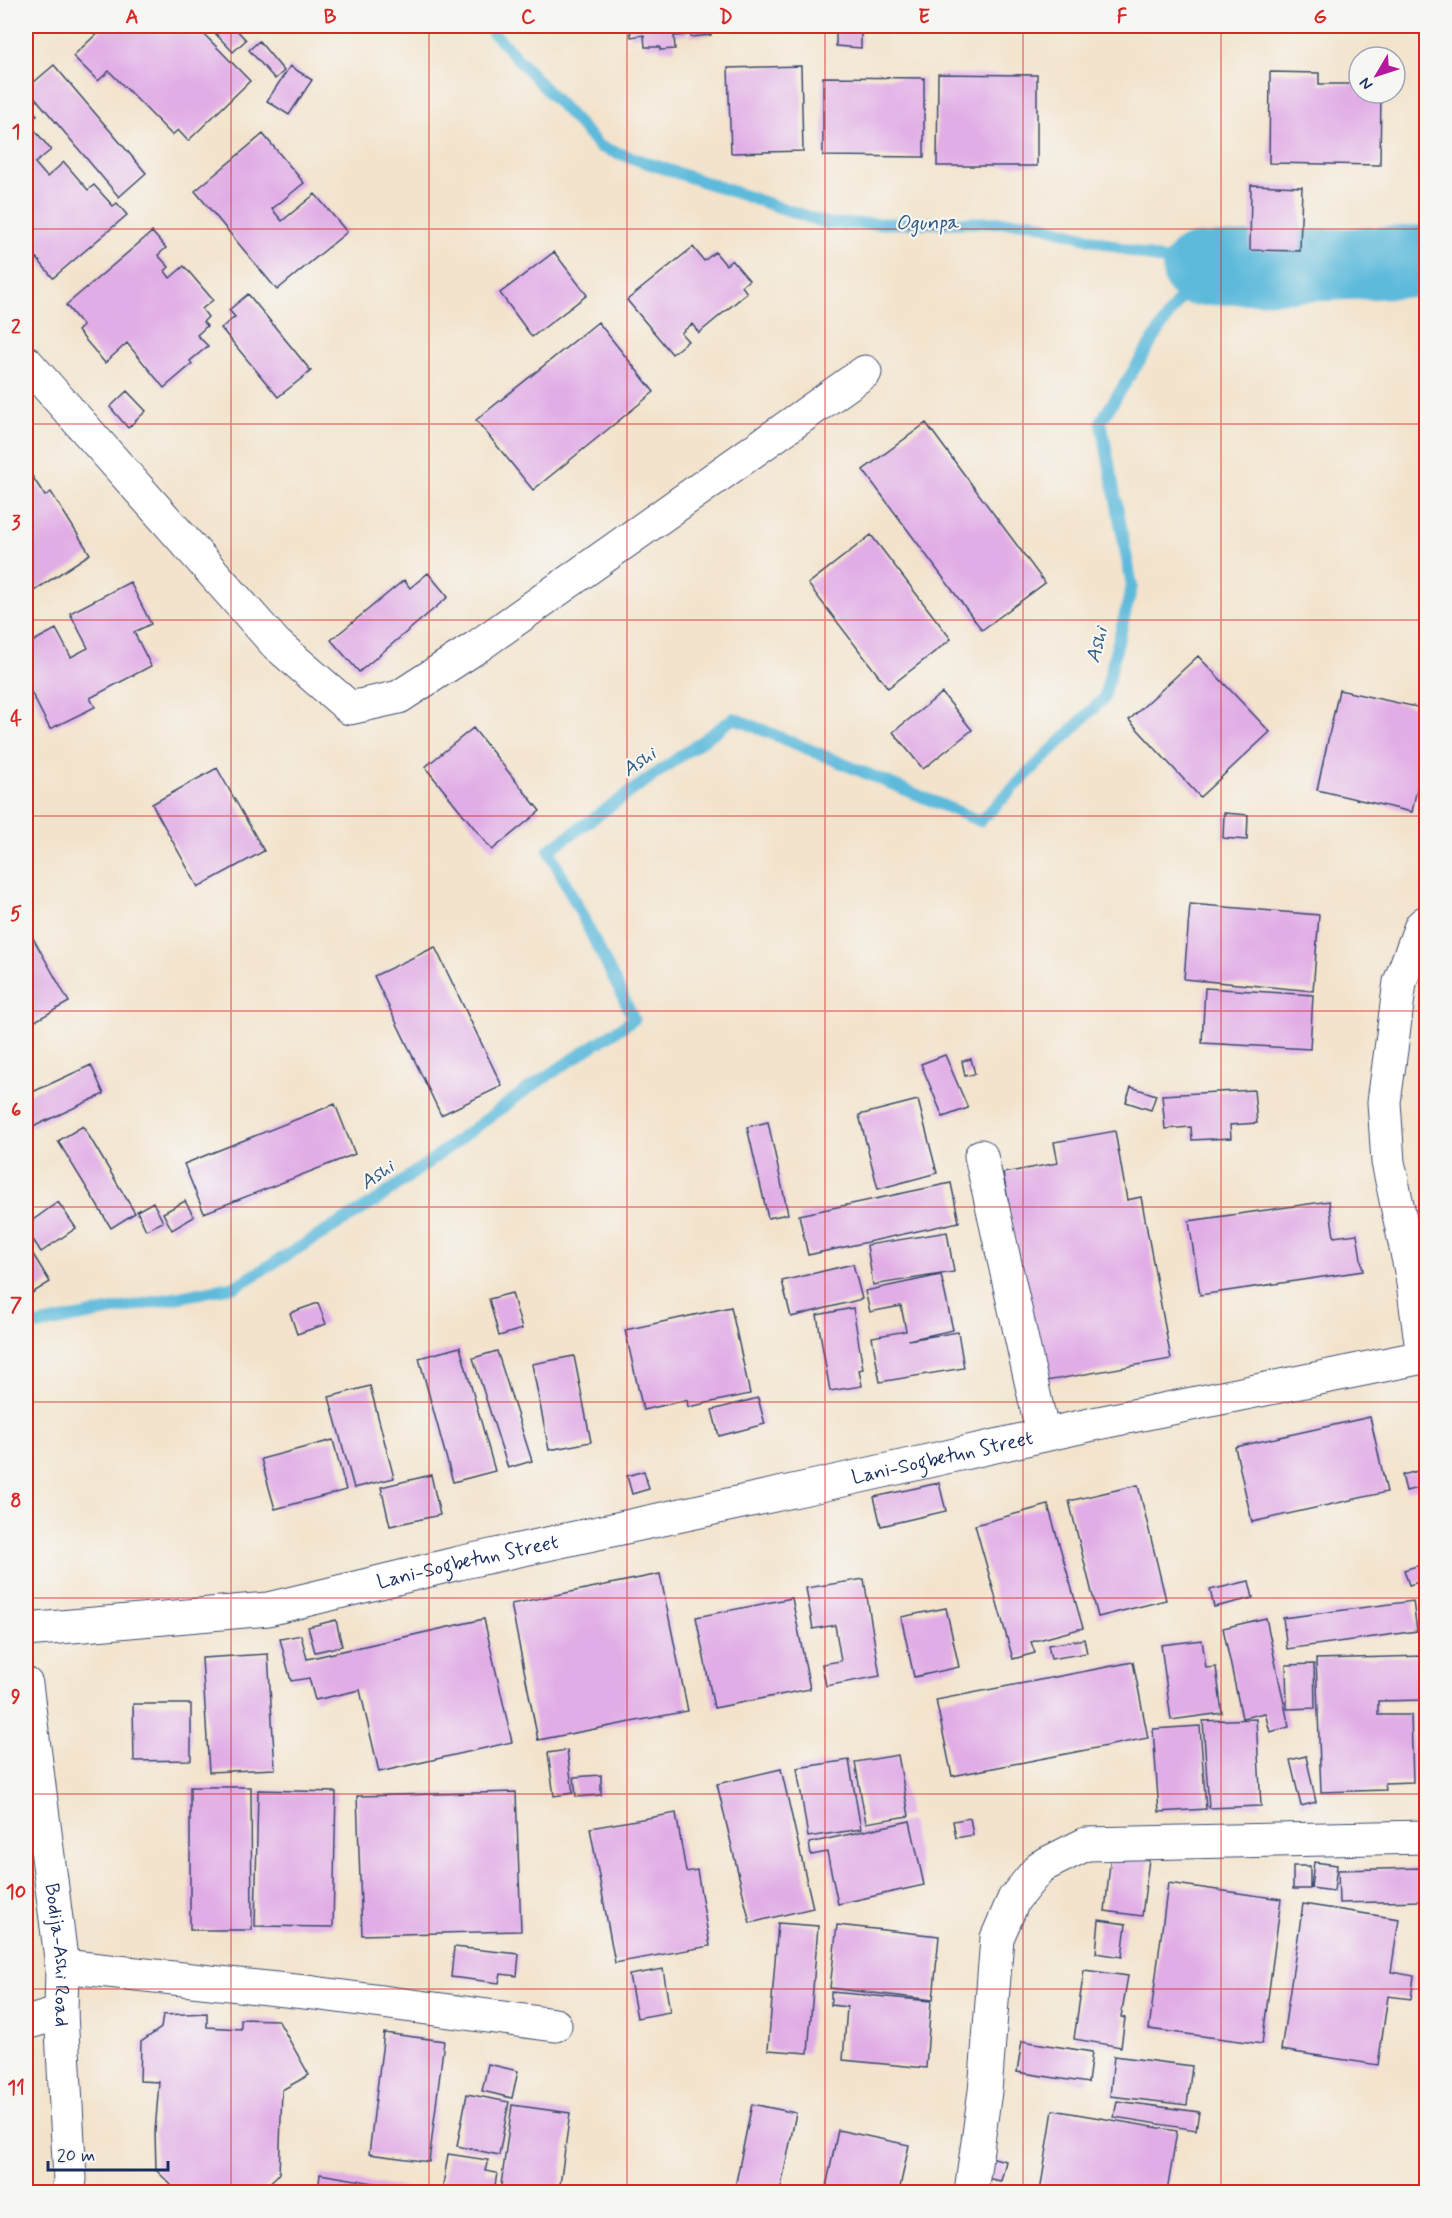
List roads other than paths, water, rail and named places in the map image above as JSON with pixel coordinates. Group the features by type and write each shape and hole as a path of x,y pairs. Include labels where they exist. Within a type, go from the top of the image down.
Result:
{"street":[{"path":"26,362 276,644 350,708 399,697 468,652 865,372"},
{"name":"Lani-Sogbetun Street","path":"26,1630 268,1609 459,1563 1043,1435 1425,1367 1412,1276 1388,1162 1384,1102 1400,982 1420,926 1426,922"},
{"path":"981,1156 1043,1435"},
{"name":"Bodija-Ashi Road","path":"26,1684 62,1966 61,2013 70,2179 68,2193"},
{"path":"971,2193 985,2091 997,1938 1014,1899 1040,1867 1086,1844 1426,1837"},
{"path":"62,1966 314,1993 555,2025"},
{"path":"26,2023 61,2013"}],"waterway":[{"name":"Ashi","path":"26,1327 236,1286 376,1201 526,1090 634,1019 549,850 734,718 980,821 1104,698 1132,586 1101,421 1198,270 1031,222 829,224 600,147 487,26"},
{"name":"Ogunpa","path":"1198,270 1426,261"}]}
